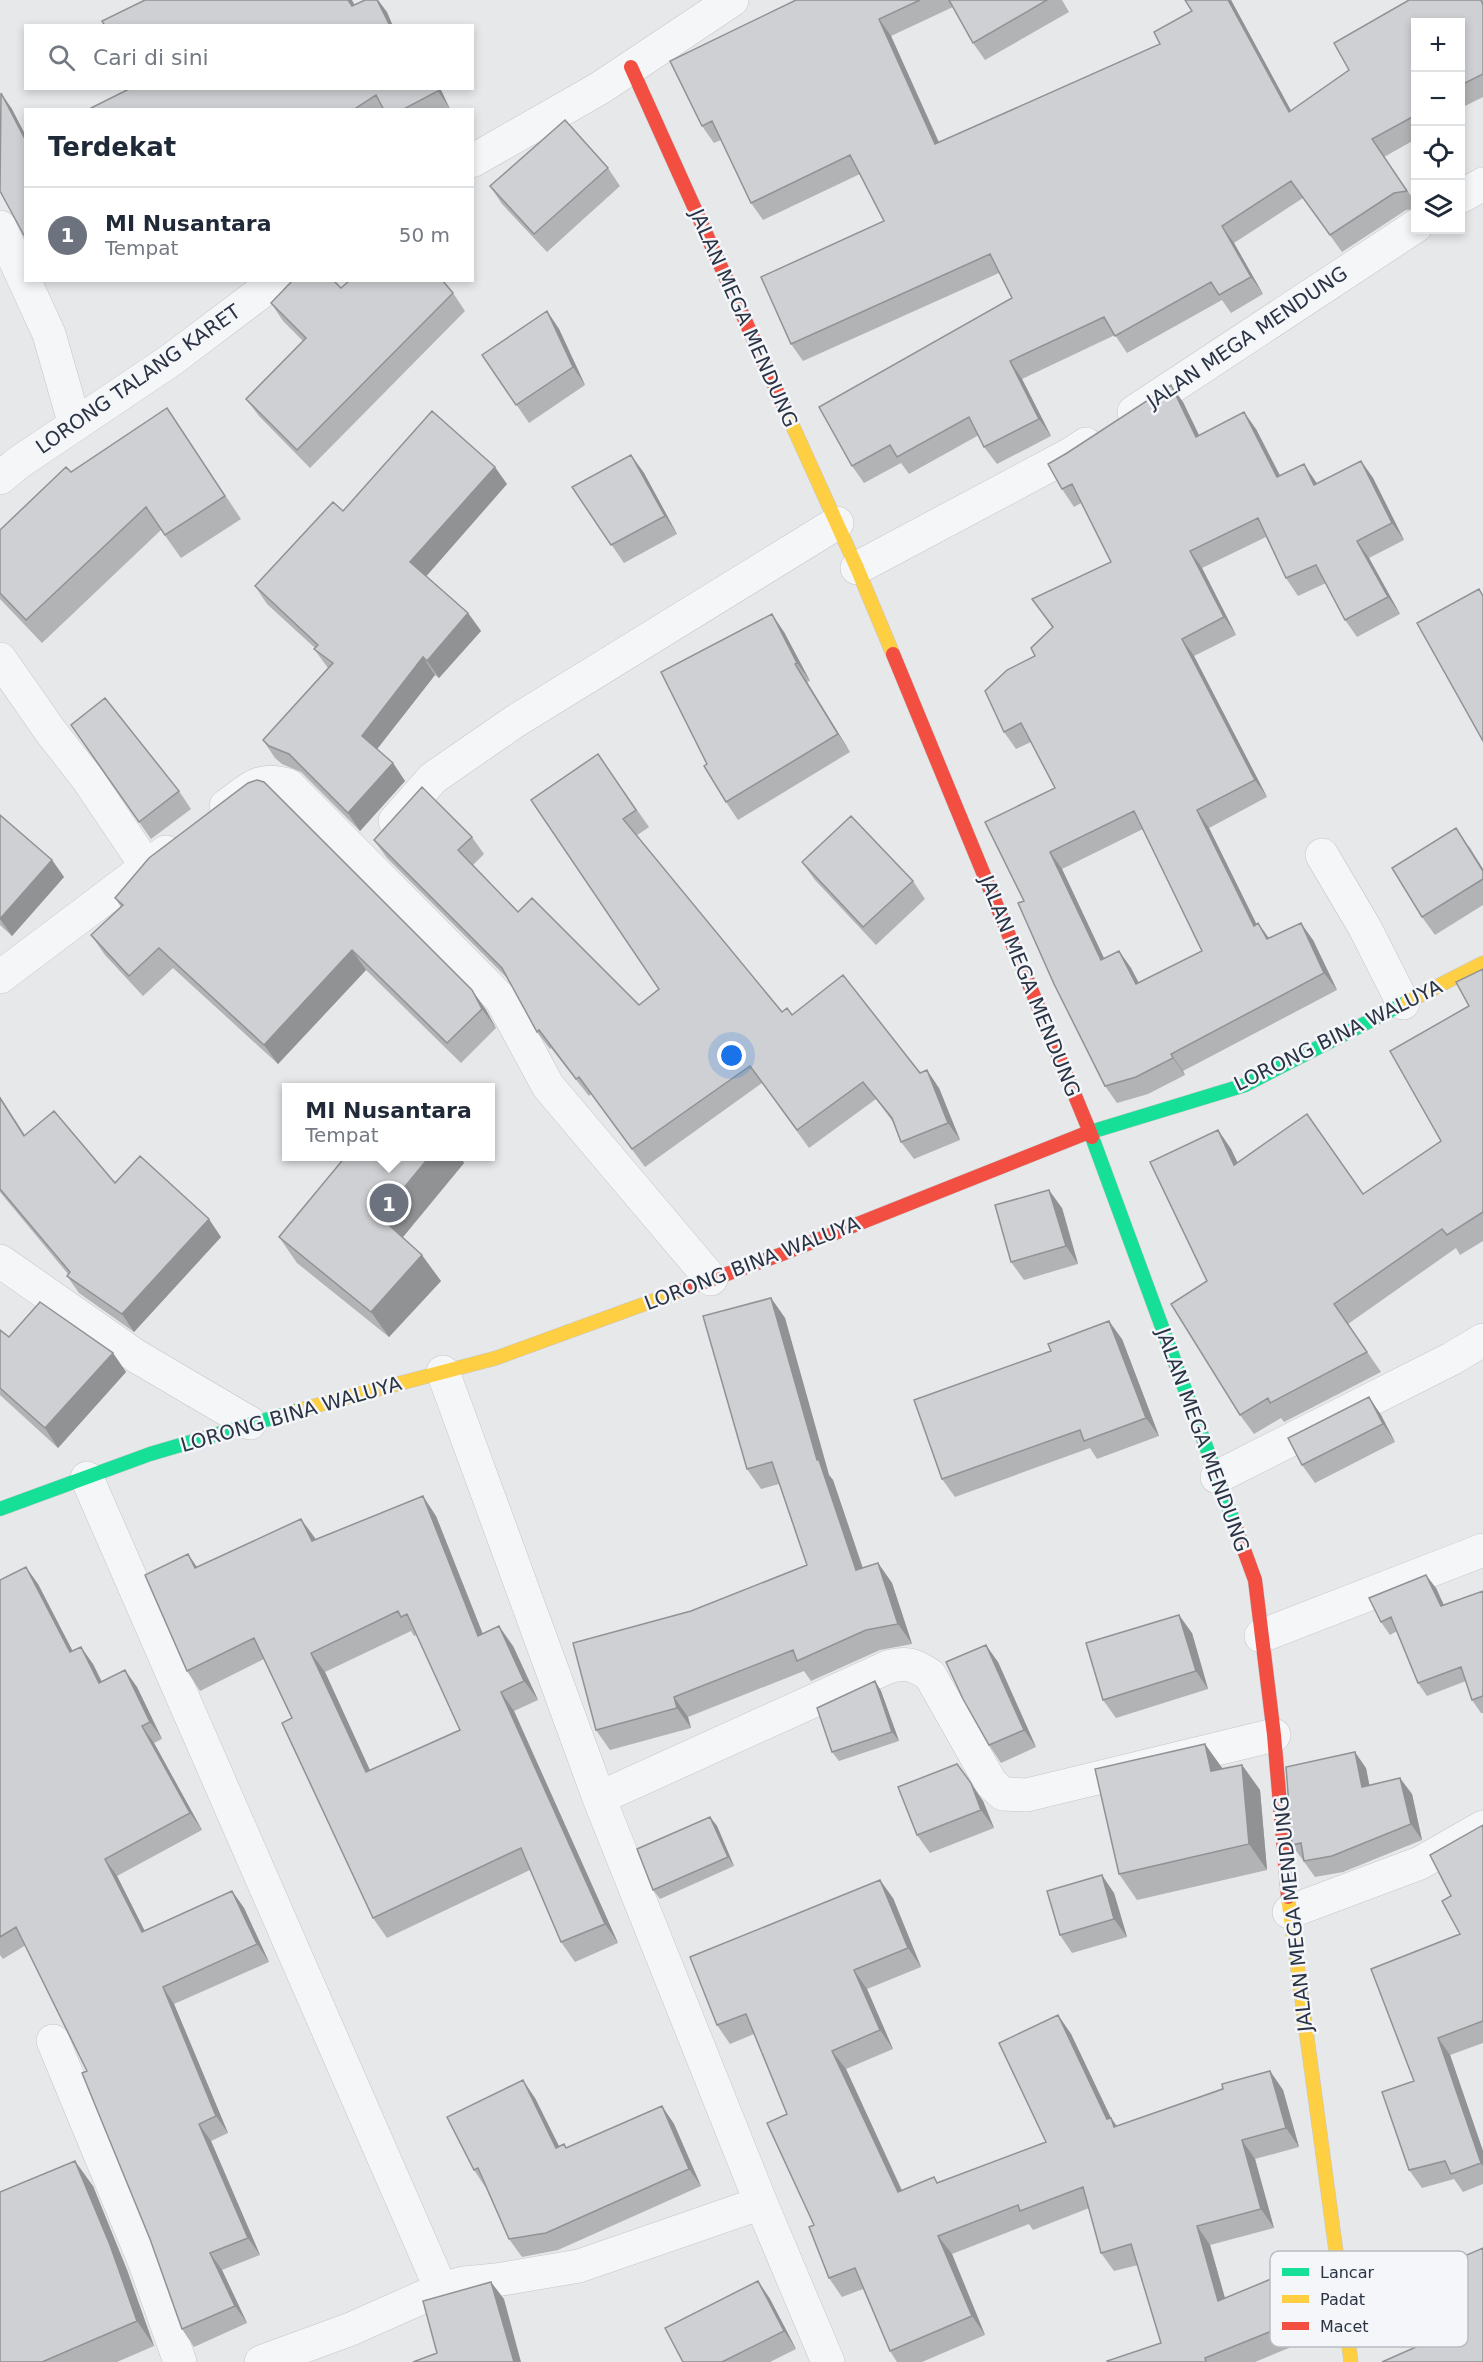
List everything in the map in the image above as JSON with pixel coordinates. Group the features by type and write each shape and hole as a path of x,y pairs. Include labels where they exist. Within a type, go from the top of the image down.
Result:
{"street":[{"path":"474,160 600,88 732,0"},
{"name":"JALAN MEGA MENDUNG","path":"631,67 857,568 1090,1131 1255,1580 1275,1735 1289,1912 1336,2251"},
{"path":"1465,195 1483,184"},
{"path":"0,227 24,279"},
{"name":"JALAN MEGA MENDUNG","path":"857,568 1069,455 1411,229"},
{"path":"25,282 49,334 75,425"},
{"name":"LORONG TALANG KARET","path":"0,478 18,463 171,360 274,282"},
{"path":"362,858 433,778 514,722 837,523"},
{"path":"0,659 51,732 87,778 147,867"},
{"path":"0,977 253,786 271,780 288,785 501,999 548,1086 711,1279"},
{"path":"1322,855 1365,928 1403,1003"},
{"name":"LORONG BINA WALUYA","path":"0,1509 150,1454 250,1423 496,1358 782,1254 1090,1131 1245,1085 1483,963"},
{"path":"0,1261 136,1356 250,1423"},
{"path":"1217,1477 1451,1359 1483,1340"},
{"path":"443,1372 599,1798 760,2202 828,2362"},
{"path":"87,1478 441,2289"},
{"path":"1261,1636 1483,1550"},
{"path":"599,1798 888,1667 903,1663 919,1668 930,1675 991,1783 1003,1794 1027,1795 1275,1735"},
{"path":"1289,1912 1420,1863 1483,1827"},
{"path":"53,2041 145,2263 180,2362"},
{"path":"261,2362 351,2329 441,2289 464,2283 579,2266 760,2202"},
{"name":"JALAN MEGA MENDUNG","path":"1349,2347 1351,2362"}],"building":[{"path":"145,0 348,0 352,6 365,0 377,0 389,24 104,24 102,21"},
{"path":"796,0 920,0 879,19 935,144 1160,44 1154,32 1192,11 1185,0 1228,0 1289,112 1349,70 1334,43 1409,0 1481,0 1483,5 1483,74 1465,83 1465,18 1411,18 1411,118 1372,139 1407,191 1394,193 1330,235 1291,181 1222,226 1251,277 1219,295 1211,282 1115,336 1104,317 1010,361 1039,419 984,447 969,417 897,457 890,445 852,466 819,407 1012,298 990,254 791,344 761,277 884,221 850,155 751,203 712,121 702,126 670,61"},
{"path":"949,0 1047,0 973,43"},
{"path":"127,90 438,91 406,108 383,108 376,95 356,108 91,108"},
{"path":"1,93 24,137 24,235 0,191"},
{"path":"565,120 608,168 534,234 490,186"},
{"path":"291,282 335,282 341,288 348,282 444,282 453,293 297,450 246,399 306,338 271,303"},
{"path":"547,311 573,367 516,405 482,355"},
{"path":"1171,385 1196,437 1244,412 1277,477 1304,464 1314,485 1361,461 1392,523 1357,541 1388,597 1345,620 1316,565 1286,578 1258,518 1190,551 1224,617 1182,639 1255,780 1197,810 1254,926 1258,923 1267,939 1301,923 1324,973 1171,1054 1173,1058 1136,1077 1105,1086 1054,984 1018,903 1024,901 985,822 1055,788 1021,723 1004,732 985,691 1007,670 1035,656 1031,648 1053,627 1032,599 1111,562 1072,484 1062,489 1048,464","holes":["1134,811 1202,951 1136,984 1119,951 1101,960 1050,852"]},
{"path":"167,408 225,496 165,535 146,507 26,620 0,593 0,530 66,467 71,472"},
{"path":"432,411 495,467 410,562 468,613 427,661 423,657 362,736 393,763 348,813 289,754 269,746 263,740 333,663 314,649 318,645 255,586 333,502 343,511"},
{"path":"631,455 665,516 611,545 572,487"},
{"path":"1479,589 1483,596 1483,741 1417,623"},
{"path":"772,614 797,663 795,664 838,734 726,802 704,766 707,764 661,672"},
{"path":"105,698 179,791 139,822 71,725"},
{"path":"598,754 636,810 623,819 782,1012 787,1008 792,1015 843,975 920,1073 927,1070 948,1123 901,1142 892,1118 863,1082 797,1130 750,1066 632,1149 579,1077 576,1079 539,1030 537,1032 502,968 374,840 422,787 472,837 458,850 518,912 532,898 639,1005 659,989 531,800"},
{"path":"257,780 264,782 472,990 482,1009 447,1043 352,950 264,1045 159,948 129,976 91,935 123,905 115,898 149,858 248,783"},
{"path":"0,815 52,860 0,919"},
{"path":"851,816 913,881 863,927 802,862"},
{"path":"1456,828 1483,871 1483,879 1422,917 1392,868"},
{"path":"1483,969 1483,1212 1447,1235 1442,1229 1334,1304 1367,1352 1270,1403 1268,1398 1240,1415 1171,1304 1207,1281 1150,1162 1218,1130 1234,1165 1307,1114 1363,1194 1441,1141 1390,1051 1469,1006 1456,982"},
{"path":"0,1098 24,1136 54,1111 115,1183 140,1156 209,1219 122,1314 67,1276 70,1272 0,1189"},
{"path":"342,1161 426,1161 380,1217 422,1255 371,1312 279,1237"},
{"path":"1049,1190 1066,1246 1011,1262 995,1205"},
{"path":"771,1298 817,1460 819,1460 856,1570 878,1563 898,1624 866,1630 797,1661 793,1650 674,1697 677,1708 596,1730 573,1643 691,1611 807,1565 772,1462 747,1469 703,1316"},
{"path":"40,1302 113,1353 45,1428 0,1388 0,1330 9,1337"},
{"path":"1109,1321 1146,1418 1084,1441 1080,1430 942,1479 914,1400 1051,1351 1048,1344"},
{"path":"1369,1397 1383,1424 1302,1465 1288,1438"},
{"path":"423,1496 478,1636 499,1626 524,1681 501,1692 605,1924 561,1942 521,1848 373,1918 282,1723 292,1718 254,1638 187,1671 145,1575 188,1554 195,1568 301,1519 312,1541","holes":["398,1611 401,1617 407,1614 460,1730 366,1772 311,1653"]},
{"path":"26,1567 70,1652 81,1647 99,1683 125,1670 150,1722 142,1726 190,1813 105,1859 142,1932 232,1891 257,1944 163,1987 216,2116 199,2124 248,2238 210,2253 235,2306 182,2329 150,2239 82,2073 87,2071 16,1927 0,1937 0,1580"},
{"path":"1426,1575 1441,1606 1483,1591 1483,1696 1472,1700 1461,1667 1418,1683 1391,1617 1381,1622 1369,1598"},
{"path":"1179,1615 1196,1671 1103,1700 1086,1643"},
{"path":"986,1645 1024,1730 989,1745 963,1699 946,1662"},
{"path":"875,1681 892,1732 832,1752 817,1708"},
{"path":"1205,1744 1211,1771 1242,1765 1249,1844 1119,1874 1095,1769"},
{"path":"1355,1752 1362,1787 1400,1778 1411,1824 1332,1856 1304,1861 1301,1843 1292,1845 1286,1767"},
{"path":"957,1764 971,1783 981,1810 917,1835 898,1787"},
{"path":"710,1817 728,1857 653,1890 637,1849"},
{"path":"1483,1825 1483,2021 1438,2038 1481,2163 1451,2174 1445,2161 1409,2170 1382,2092 1414,2081 1371,1969 1460,1934 1442,1901 1451,1896 1430,1855"},
{"path":"1102,1875 1114,1919 1060,1935 1047,1891"},
{"path":"880,1880 908,1948 854,1970 880,2030 832,2051 898,2192 934,2177 937,2183 1046,2142 999,2043 1058,2015 1107,2119 1111,2118 1114,2127 1223,2089 1222,2084 1270,2071 1286,2128 1242,2140 1261,2209 1197,2226 1218,2301 1270,2279 1270,2332 1205,2358 1206,2362 1108,2362 1161,2343 1131,2244 1101,2253 1083,2187 1020,2211 1018,2205 938,2236 972,2316 890,2351 855,2268 829,2278 809,2227 814,2225 767,2123 787,2114 746,2014 717,2025 690,1957"},
{"path":"523,2080 556,2148 564,2144 566,2148 662,2106 689,2169 546,2233 509,2239 478,2168 474,2170 447,2117"},
{"path":"75,2161 110,2245 137,2321 42,2362 0,2362 0,2192"},
{"path":"1483,2248 1483,2362 1382,2362 1416,2347 1468,2347 1468,2254"},
{"path":"758,2281 784,2331 722,2362 683,2362 665,2328"},
{"path":"491,2282 514,2362 413,2362 437,2353 423,2301"}],"traffic: fast":[{"path":"1084,1134 1245,1085 1407,1002"},
{"path":"1092,1137 1236,1528"},
{"path":"0,1509 150,1454 299,1410"}],"traffic: slow":[{"path":"785,409 893,654"},
{"path":"1407,1002 1483,963"},
{"path":"299,1410 496,1358 680,1291"},
{"path":"1288,1897 1336,2251"},
{"path":"1349,2347 1351,2362"}],"traffic: jam":[{"path":"631,67 785,409"},
{"path":"893,654 1092,1137"},
{"path":"680,1291 782,1254 1084,1134"},
{"path":"1236,1528 1255,1580 1274,1735 1288,1897"}],"place":[{"name":"MI Nusantara","path":"389,1203"}]}
